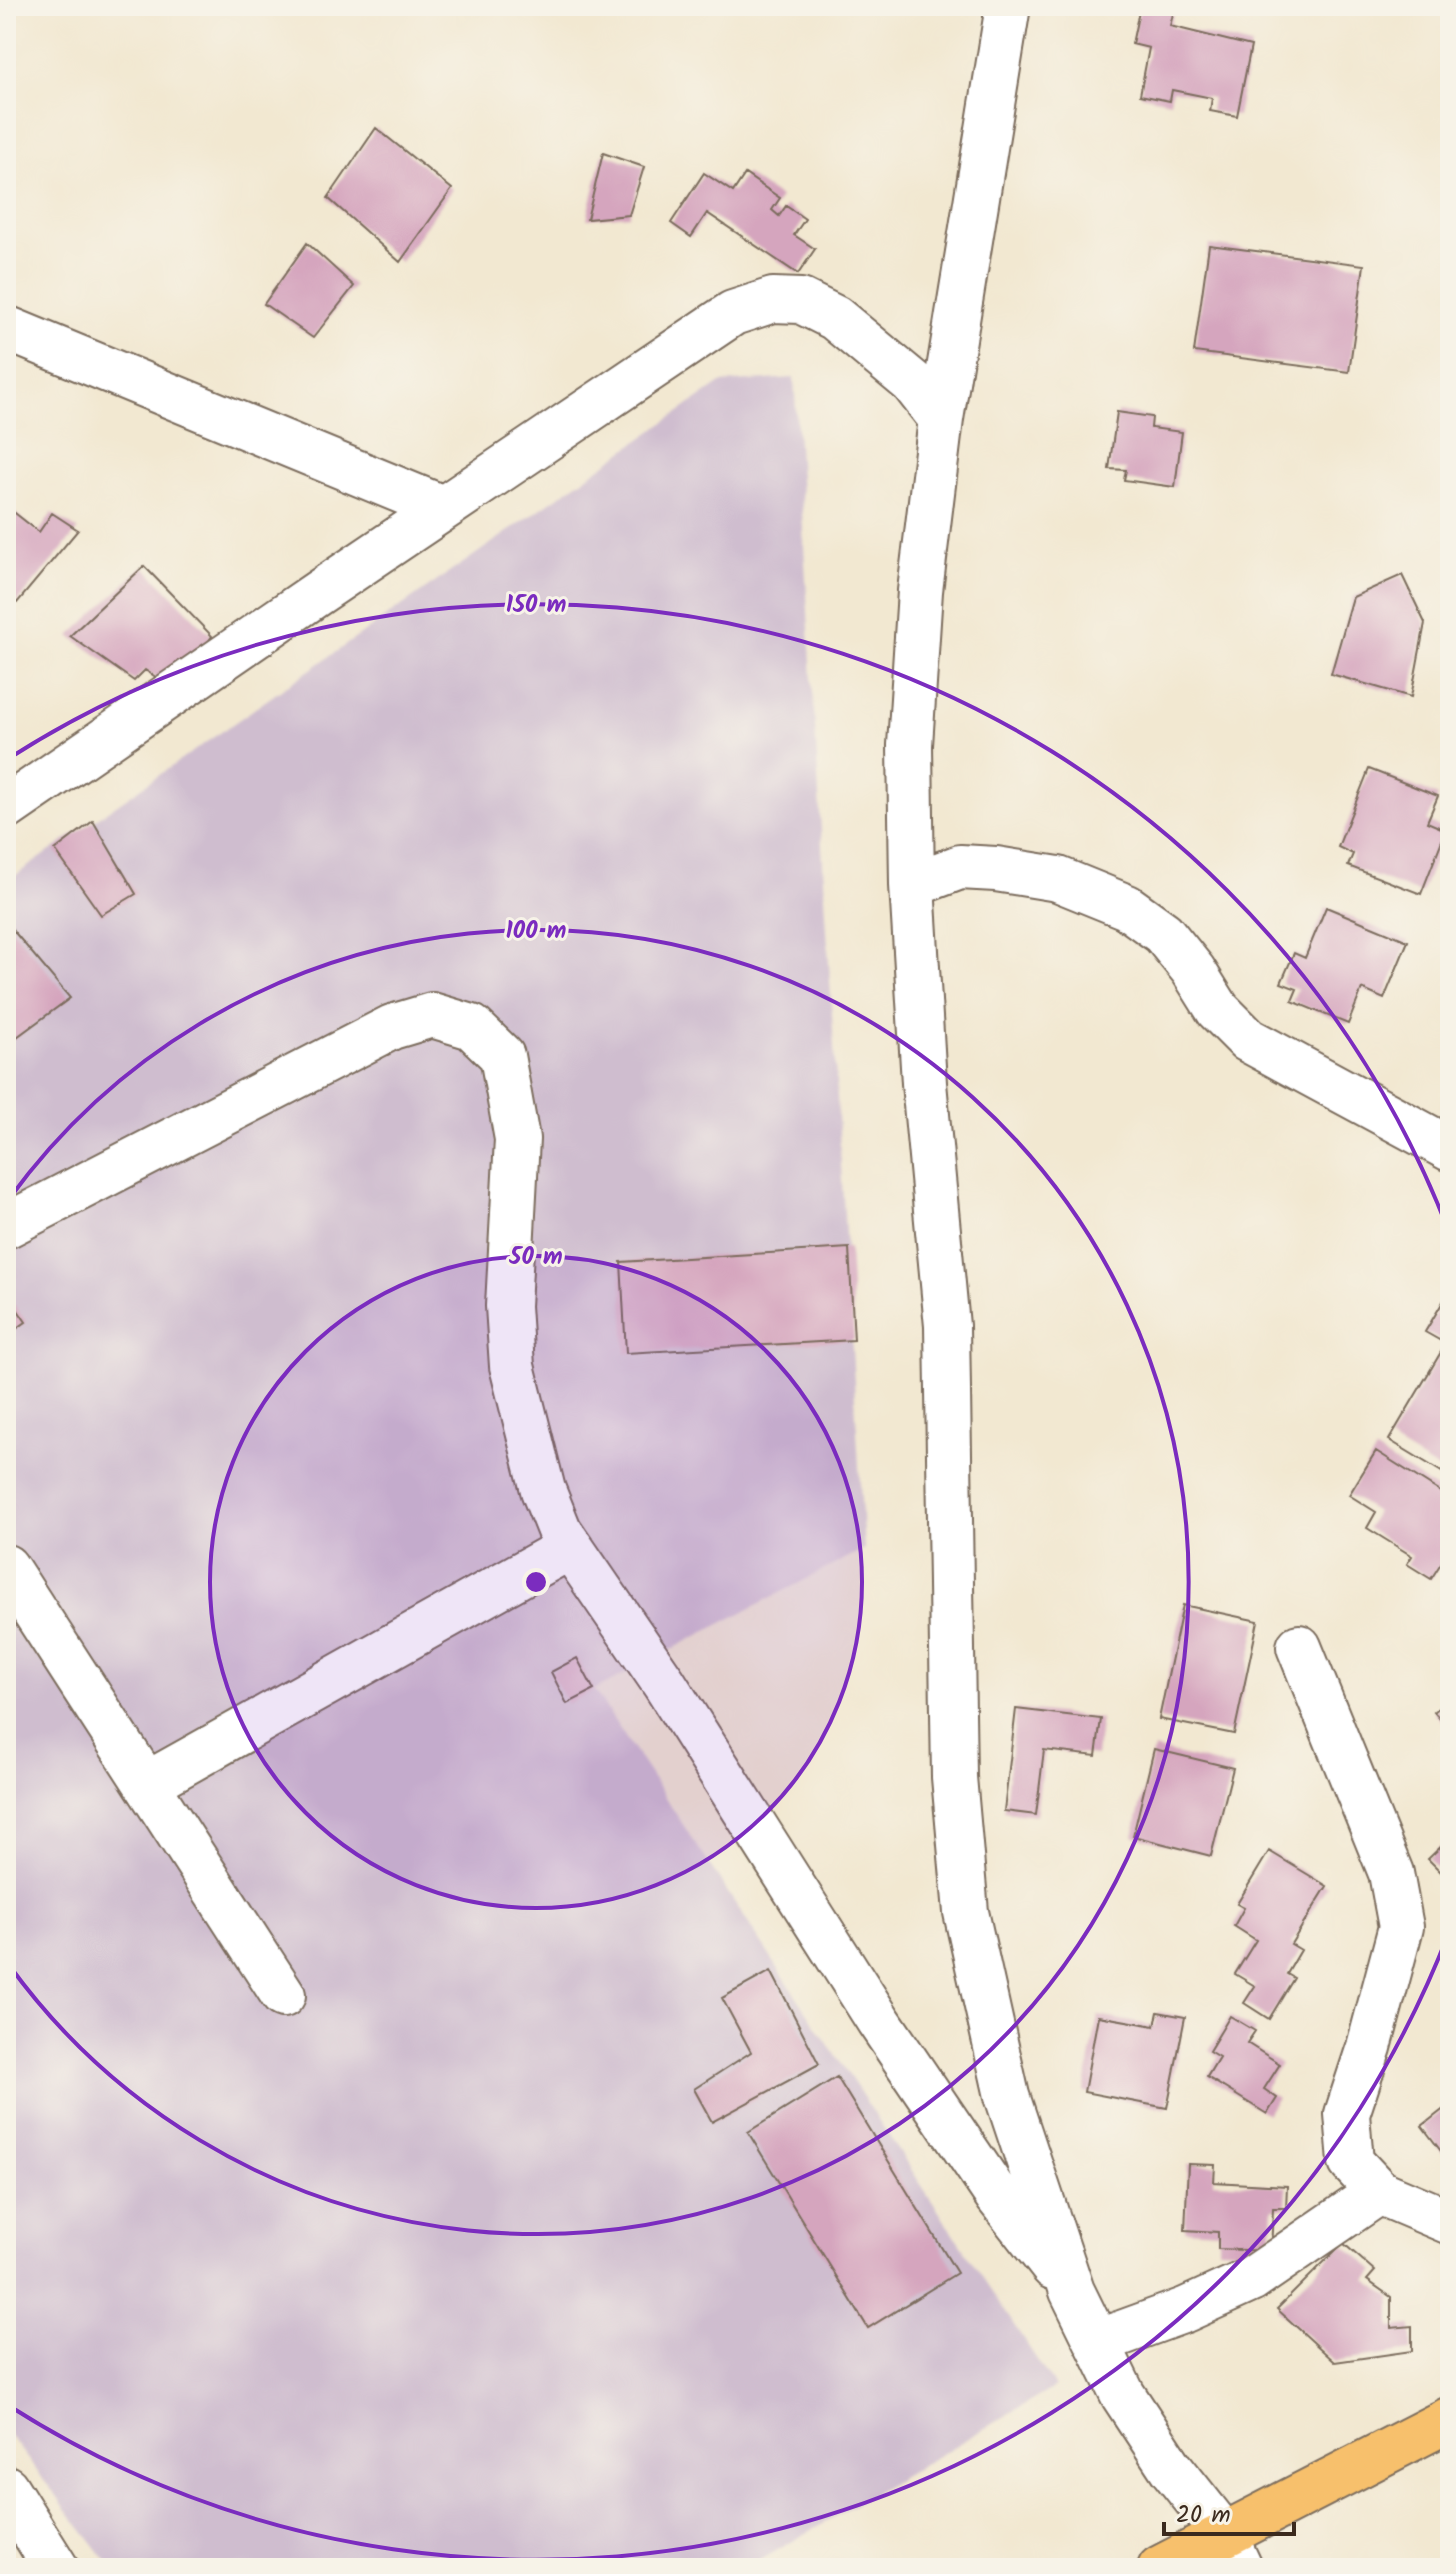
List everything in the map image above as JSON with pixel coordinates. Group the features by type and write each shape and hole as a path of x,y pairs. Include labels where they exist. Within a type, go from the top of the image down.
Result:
{"main road":[{"path":"1160,2568 1233,2552 1450,2419"}],"street":[{"path":"1008,6 941,419 918,622 910,745 912,885 924,1083 947,1326 954,1777 966,1912 1007,2096 1072,2291 1123,2395 1171,2468 1233,2552"},
{"path":"6,808 733,313 773,300 801,301 835,318 912,382 941,419"},
{"path":"6,328 443,508"},
{"path":"912,885 960,867 996,869 1058,879 1127,907 1163,933 1193,970 1218,1010 1248,1040 1450,1149"},
{"path":"6,1226 392,1027 432,1015 472,1027 502,1056 517,1139 508,1306 512,1366 543,1490 559,1530 664,1683 936,2107 998,2197 1072,2291"},
{"path":"147,1784 570,1547"},
{"path":"6,1567 283,1995"},
{"path":"1299,1647 1391,1873 1401,1927 1369,2047 1347,2114 1351,2162 1379,2192 1450,2222"},
{"path":"1097,2342 1185,2310 1251,2280 1379,2192"},
{"path":"6,2488 56,2568"}],"shaded area":[{"path":"794,378 864,1549 594,1690 1055,2387 747,2568 112,2568 6,2431 6,882 721,383"}],"building":[{"path":"1140,6 1175,6 1170,26 1251,46 1237,116 1210,111 1212,98 1172,90 1170,101 1140,95 1149,48 1132,44"},
{"path":"376,128 452,189 400,262 328,198"},
{"path":"603,153 644,167 629,215 587,219"},
{"path":"704,173 733,192 745,174 780,198 772,210 779,216 786,206 805,219 794,235 815,249 798,274 707,213 691,237 671,223"},
{"path":"307,243 354,286 313,338 264,304"},
{"path":"1209,245 1364,265 1349,372 1194,352"},
{"path":"1117,412 1152,417 1151,428 1182,432 1175,487 1124,480 1126,470 1109,469"},
{"path":"6,506 39,532 52,513 78,530 17,603 6,595"},
{"path":"144,566 212,636 176,690 145,670 134,681 70,636"},
{"path":"1402,575 1425,623 1411,697 1331,674 1353,597"},
{"path":"1369,769 1438,796 1427,822 1446,830 1421,894 1348,866 1353,854 1338,847"},
{"path":"93,821 136,894 101,915 55,850"},
{"path":"1326,907 1408,941 1384,999 1362,989 1348,1024 1292,1001 1297,989 1281,983 1294,953 1305,958"},
{"path":"6,922 70,998 6,1045"},
{"path":"849,1248 854,1340 626,1353 621,1262"},
{"path":"1450,1290 1450,1346 1425,1332"},
{"path":"6,1293 26,1322 6,1336"},
{"path":"1444,1347 1450,1351 1450,1477 1389,1440"},
{"path":"1376,1451 1450,1498 1450,1549 1431,1579 1407,1564 1412,1556 1367,1528 1376,1512 1349,1495"},
{"path":"1183,1605 1258,1621 1234,1734 1159,1719"},
{"path":"577,1658 594,1690 567,1704 551,1672"},
{"path":"1450,1698 1450,1730 1434,1712"},
{"path":"1016,1709 1101,1719 1096,1756 1044,1750 1036,1815 1004,1811"},
{"path":"1154,1749 1233,1768 1211,1856 1133,1836"},
{"path":"1450,1838 1450,1881 1428,1859"},
{"path":"1269,1851 1327,1886 1291,1944 1301,1950 1287,1974 1294,1978 1269,2019 1244,2003 1255,1986 1235,1974 1256,1940 1234,1926 1244,1908 1237,1904"},
{"path":"771,1971 819,2064 712,2122 694,2089 751,2052 722,1998"},
{"path":"1158,2012 1185,2017 1167,2108 1084,2092 1098,2016 1155,2026"},
{"path":"1230,2016 1255,2031 1247,2043 1280,2064 1264,2089 1277,2098 1267,2114 1207,2077 1219,2057 1209,2051"},
{"path":"837,2077 957,2273 868,2328 748,2132"},
{"path":"1450,2104 1450,2163 1422,2126"},
{"path":"1188,2164 1215,2165 1214,2182 1287,2186 1286,2208 1273,2208 1271,2251 1218,2249 1218,2232 1185,2230"},
{"path":"1343,2243 1375,2271 1367,2280 1391,2297 1391,2328 1412,2326 1412,2351 1335,2362 1277,2309"}]}
